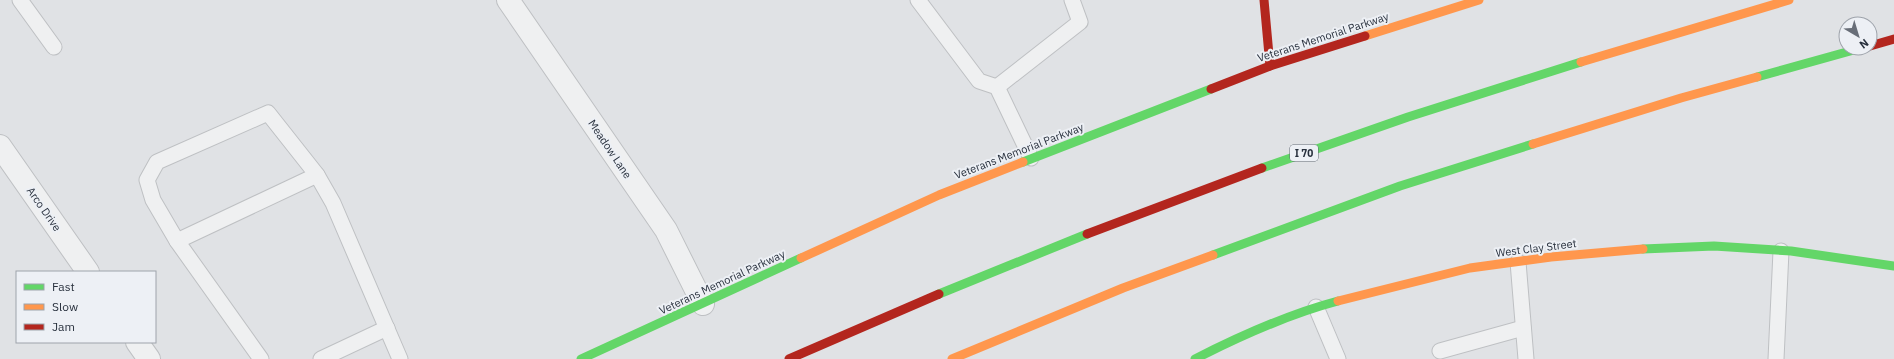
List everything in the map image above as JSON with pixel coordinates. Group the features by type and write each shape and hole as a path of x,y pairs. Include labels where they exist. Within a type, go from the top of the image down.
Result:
{"main road":[{"path":"1264,0 1270,66"},
{"name":"Veterans Memorial Parkway","path":"582,359 939,195 1031,158 1270,66 1479,0"},
{"name":"I 70","path":"789,359 1009,265 1240,175 1370,129 1515,82 1654,39 1789,0"},
{"path":"1878,44 1894,39"},
{"path":"952,359 1123,288 1400,186 1681,98 1838,54"},
{"name":"West Clay Street","path":"1195,359 1226,343 1316,307 1405,283 1470,268 1551,257 1633,249 1714,246 1781,251 1894,266"}],"street":[{"name":"Meadow Lane","path":"508,0 666,230 703,304"},
{"name":"Arco Drive","path":"0,146 87,271"},
{"path":"138,343 149,359"}],"lane":[{"path":"20,0 54,47"},
{"path":"918,0 979,80 997,87 1031,158"},
{"path":"997,87 1080,22 1072,0"},
{"path":"261,359 177,241 153,200 147,180 157,162 268,113 317,175 333,203 400,359"},
{"path":"177,241 317,175"},
{"path":"1776,359 1781,251"},
{"path":"1518,262 1526,359"},
{"path":"1316,307 1338,359"},
{"path":"321,359 387,328"},
{"path":"1440,351 1523,328"}],"traffic: fast":[{"path":"1757,77 1838,54"},
{"path":"1262,168 1408,117 1581,62"},
{"path":"1023,162 1211,89"},
{"path":"1213,255 1400,186 1533,144"},
{"path":"939,294 1087,234"},
{"path":"1643,249 1714,246 1791,251 1894,266"},
{"path":"581,359 801,258"},
{"path":"1195,359 1265,326 1301,312 1338,301"}],"traffic: slow":[{"path":"1365,36 1479,0"},
{"path":"1581,62 1789,0"},
{"path":"1533,144 1681,98 1757,77"},
{"path":"801,258 939,195 1023,162"},
{"path":"1338,301 1470,268 1551,257 1643,249"},
{"path":"952,359 1123,288 1213,255"}],"traffic: jam":[{"path":"1264,0 1270,66"},
{"path":"1211,89 1270,66 1365,36"},
{"path":"1878,44 1894,39"},
{"path":"1087,234 1262,168"},
{"path":"789,359 939,294"}]}
